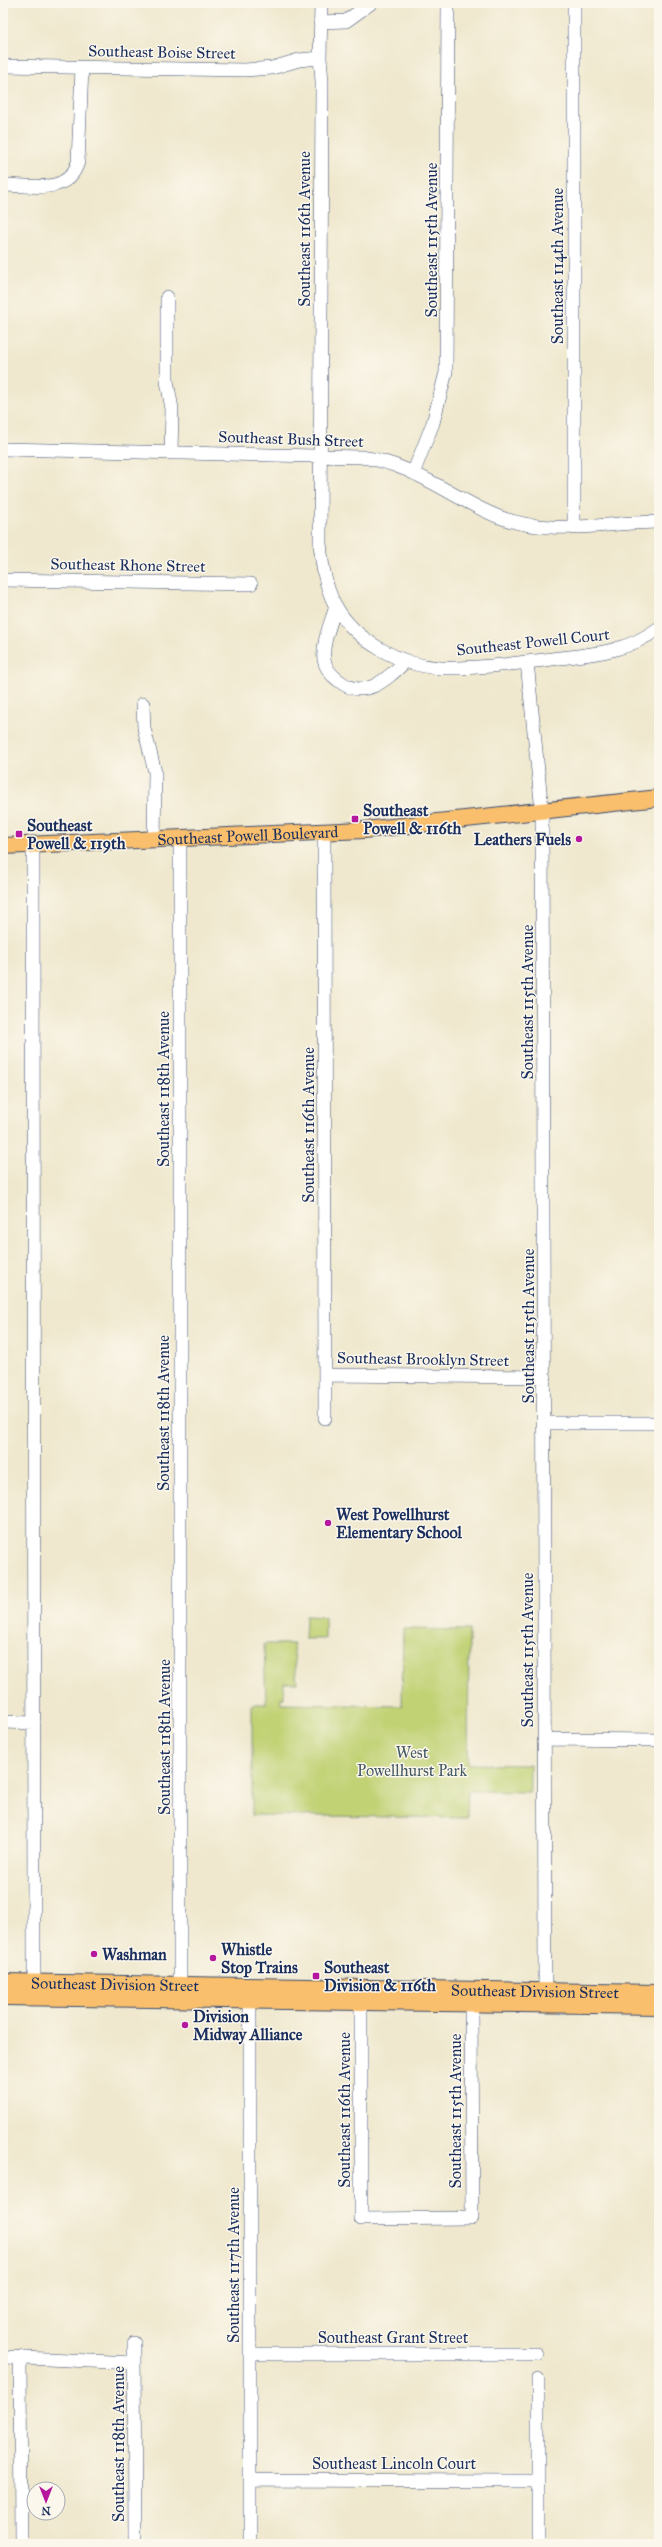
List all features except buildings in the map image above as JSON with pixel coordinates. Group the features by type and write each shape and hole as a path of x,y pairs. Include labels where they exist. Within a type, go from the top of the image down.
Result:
{"main road":[{"name":"Southeast Powell Boulevard","path":"3,846 324,833 659,798"},
{"name":"Southeast Division Street","path":"3,1982 71,1998 250,1994 545,1991 659,1993"},
{"name":"Southeast Division Street","path":"3,1997 34,1990 122,1984 180,1986 250,1994 361,2002 659,2006"},
{"path":"71,1998 73,1994 80,1990 112,1988 122,1984"}],"street":[{"name":"Southeast 116th Avenue","path":"320,3 320,58 322,81 321,455"},
{"path":"320,22 346,21 371,3"},
{"name":"Southeast 115th Avenue","path":"414,472 433,423 446,372 448,3"},
{"name":"Southeast 114th Avenue","path":"574,3 574,528"},
{"name":"Southeast Boise Street","path":"3,66 245,70 272,68 299,60 320,58"},
{"path":"3,185 56,186 66,182 74,173 78,162 82,68"},
{"path":"167,297 167,381 172,409 171,453"},
{"name":"Southeast Bush Street","path":"3,449 321,455 373,458 414,472 500,517 540,527 574,528 659,522"},
{"name":"Southeast Powell Court","path":"321,455 320,551 326,579 336,606 363,636 385,651 406,661 450,668 527,662 618,650 644,639 659,628"},
{"name":"Southeast Rhone Street","path":"3,580 252,584"},
{"path":"336,606 325,641 324,659 330,674 343,685 359,690 377,686 406,661"},
{"name":"Southeast 115th Avenue","path":"527,662 542,811 545,1377 545,1991"},
{"path":"143,704 144,728 155,772 154,840"},
{"name":"Southeast 116th Avenue","path":"324,833 325,1418"},
{"name":"Southeast 118th Avenue","path":"180,840 180,1986"},
{"path":"33,845 34,1990"},
{"name":"Southeast Brooklyn Street","path":"326,1375 545,1377"},
{"path":"544,1423 659,1423"},
{"path":"3,1722 34,1723"},
{"path":"545,1739 659,1740"},
{"name":"Southeast 117th Avenue","path":"250,1994 250,2544"},
{"name":"Southeast 116th Avenue","path":"361,2002 361,2219 472,2218"},
{"name":"Southeast 115th Avenue","path":"471,2004 472,2218"},
{"name":"Southeast 118th Avenue","path":"134,2344 135,2544"},
{"name":"Southeast Grant Street","path":"250,2354 537,2354"},
{"path":"3,2357 134,2363"},
{"path":"20,2357 21,2544"},
{"path":"538,2380 538,2544"},
{"name":"Southeast Lincoln Court","path":"250,2480 538,2480"}],"green space":[{"path":"306,1616 325,1617 325,1639 305,1639"},
{"name":"West Powellhurst Park","path":"403,1629 469,1630 468,1764 530,1765 530,1792 468,1791 467,1818 252,1815 252,1704 266,1704 264,1644 293,1644 297,1683 284,1683 284,1698 281,1698 281,1704 402,1706"}],"place":[{"name":"Southeast Powell & 116th","path":"355,819"},
{"name":"Southeast Powell & 119th","path":"19,834"},
{"name":"Leathers Fuels","path":"579,839"},
{"name":"West Powellhurst Elementary School","path":"328,1523"},
{"name":"Washman","path":"94,1954"},
{"name":"Whistle Stop Trains","path":"213,1958"},
{"name":"Southeast Division & 116th","path":"316,1976"},
{"name":"Division Midway Alliance","path":"185,2025"}]}
